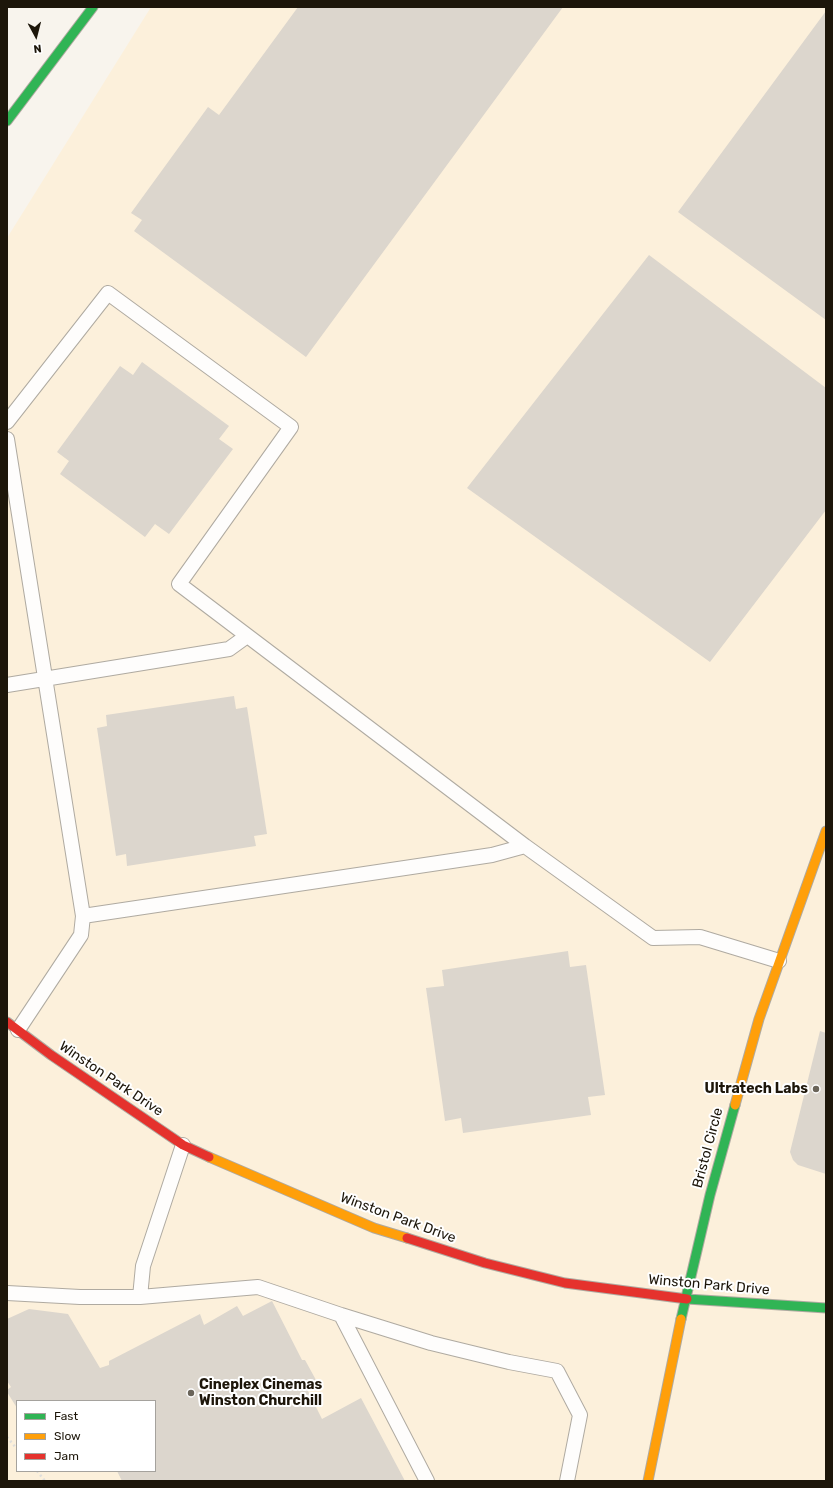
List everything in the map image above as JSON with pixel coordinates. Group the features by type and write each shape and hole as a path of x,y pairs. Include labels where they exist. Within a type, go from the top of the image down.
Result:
{"street":[{"path":"7,121 93,7"},
{"name":"Bristol Circle","path":"648,1481 685,1299 710,1195 738,1092 758,1019 826,831"},
{"name":"Winston Park Drive","path":"13,1026 51,1055 183,1145 251,1176 374,1228 484,1263 565,1283 685,1299 826,1308"}],"lane":[{"path":"7,422 108,292 291,428 179,584 525,846 653,938 700,937 778,961"},
{"path":"7,439 83,916 81,935 13,1026"},
{"path":"7,684 229,649 247,636"},
{"path":"83,916 492,856 525,846"},
{"path":"140,1297 143,1266 183,1145"},
{"path":"7,1293 80,1297 140,1297 258,1287 431,1343 557,1372 580,1415 567,1481"},
{"path":"341,1315 427,1481"}],"path":[{"path":"7,1437 16,1448"},
{"path":"38,1472 45,1481"}],"shaded area":[{"path":"151,7 826,7 826,1481 7,1481 7,238"}],"building":[{"path":"298,7 563,7 306,357 134,231 142,220 131,213 208,107 219,115"},
{"path":"826,11 826,320 678,212"},
{"path":"649,255 826,388 826,510 710,662 467,488"},
{"path":"142,362 229,426 219,439 233,449 169,534 155,524 145,537 60,474 69,461 57,452 120,366 133,375"},
{"path":"234,696 236,709 247,707 267,834 254,836 256,846 127,866 126,854 116,856 97,728 107,726 106,715"},
{"path":"568,951 570,967 586,965 605,1095 588,1097 591,1115 463,1133 461,1118 445,1121 426,988 444,986 442,970"},
{"name":"Ultratech Labs","path":"820,1031 826,1033 826,1174 798,1165 793,1160 790,1152"},
{"name":"Cineplex Cinemas Winston Churchill","path":"272,1301 302,1360 305,1360 316,1380 306,1387 322,1419 361,1398 405,1481 122,1481 118,1472 156,1472 156,1400 16,1400 16,1406 7,1392 7,1390 11,1387 7,1381 7,1319 29,1309 68,1314 100,1368 109,1365 109,1361 200,1314 204,1325 237,1306 243,1316"}],"traffic: fast":[{"path":"7,121 93,7"},
{"path":"681,1319 710,1195 735,1105"},
{"path":"687,1299 826,1308"}],"traffic: slow":[{"path":"735,1105 759,1019 826,831"},
{"path":"209,1157 374,1228 407,1238"},
{"path":"648,1481 681,1319"}],"traffic: jam":[{"path":"7,1022 51,1055 183,1145 209,1157"},
{"path":"407,1238 485,1263 565,1283 687,1299"}],"place":[{"name":"Ultratech Labs","path":"816,1089"},
{"name":"Cineplex Cinemas Winston Churchill","path":"191,1393"}]}
